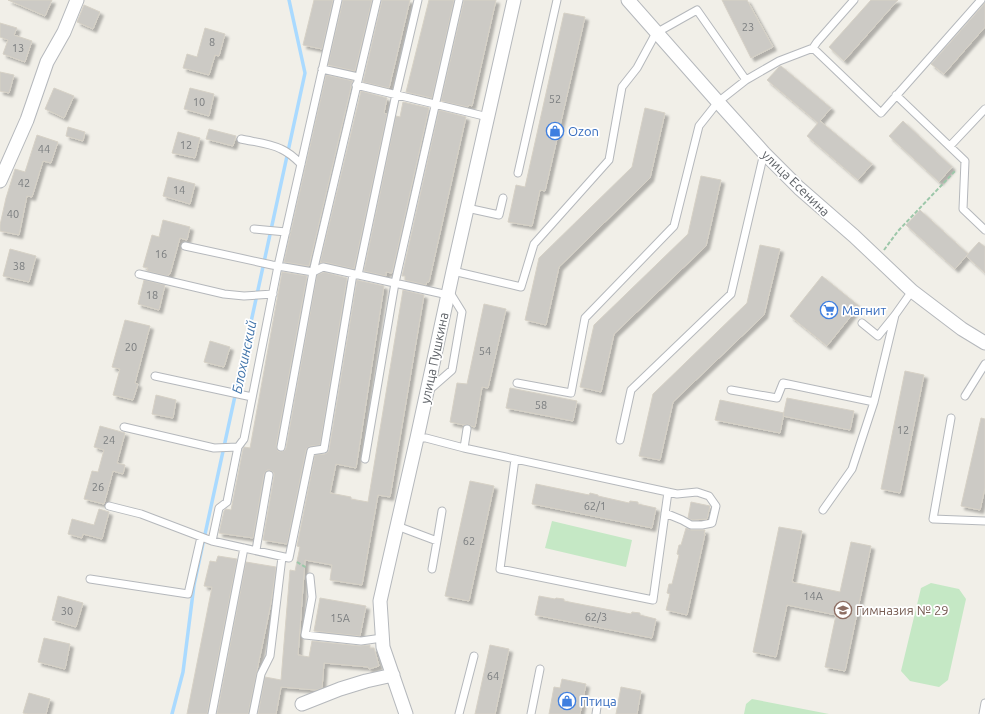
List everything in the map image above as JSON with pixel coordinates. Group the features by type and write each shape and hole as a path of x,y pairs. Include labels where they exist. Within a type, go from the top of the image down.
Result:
{"street":[{"path":"0,181 27,120 47,62 64,32 77,0"},
{"name":"улица Пушкина","path":"406,714 383,647 380,601 514,0"},
{"name":"улица Есенина","path":"628,0 764,153 799,188 854,236 912,291 962,329 985,343"},
{"path":"302,704 340,689 392,675"}],"lane":[{"path":"124,427 214,448 235,447 244,440 273,294 275,265 301,164 338,0"},
{"path":"281,447 313,272 377,0"},
{"path":"253,714 261,674 270,656 286,557 311,451 324,450 355,274 418,0"},
{"path":"365,459 395,283 459,0"},
{"path":"518,173 557,0"},
{"path":"517,384 571,394 585,318 674,226 699,126 718,102 746,80 779,61 813,48 854,0"},
{"path":"813,48 881,112 981,0"},
{"path":"453,271 521,287 534,244 609,160 622,87 637,68 656,33 697,10 746,80"},
{"path":"322,69 358,77"},
{"path":"356,85 488,117"},
{"path":"896,94 965,161 963,209 985,230"},
{"path":"950,146 985,109"},
{"path":"241,140 262,143 280,148 301,164"},
{"path":"620,440 631,390 731,294 764,153"},
{"path":"467,208 499,215 503,198"},
{"path":"254,229 283,232"},
{"path":"185,246 256,262 313,272 323,267 448,293 462,312 452,370 427,392"},
{"path":"139,274 224,294 244,296 273,294"},
{"path":"862,323 878,336 912,291"},
{"path":"823,510 852,469 874,402 895,315"},
{"path":"965,396 985,364"},
{"path":"154,376 252,397"},
{"path":"732,390 777,398 783,382 874,402"},
{"path":"951,418 933,519 985,521"},
{"path":"464,448 467,429"},
{"path":"417,438 426,438 464,448 677,494 697,492 709,496 716,506 712,523 702,525 691,525 665,513"},
{"path":"211,540 220,508 227,502 235,447"},
{"path":"515,459 500,569 653,600 668,492"},
{"path":"256,550 269,474"},
{"path":"108,506 141,514 211,540 286,557"},
{"path":"432,570 442,511"},
{"path":"397,526 438,541"},
{"path":"90,578 188,594 198,536"},
{"path":"212,714 244,548"},
{"path":"310,577 312,597 305,636 361,641 382,638"},
{"path":"459,714 474,656"},
{"path":"531,714 540,669"},
{"path":"983,714 985,703"}],"path":[{"path":"878,259 898,231 965,161"},
{"path":"286,557 307,567 310,577"}],"green space":[{"path":"552,521 632,540 626,567 545,548"},
{"path":"931,583 959,589 966,599 948,680 939,687 910,681 901,671 921,588"},
{"path":"752,699 829,714 744,714 746,704"}],"building":[{"path":"8,0 52,0 45,16"},
{"path":"314,0 333,0 322,49 303,45"},
{"path":"343,0 372,0 355,71 328,65"},
{"path":"382,0 410,0 389,88 363,82"},
{"path":"429,0 454,0 432,98 406,92"},
{"path":"464,0 496,0 472,106 469,105 468,107 441,101"},
{"path":"722,0 747,0 773,47 751,58"},
{"path":"871,0 898,0 844,61 829,47"},
{"path":"985,3 985,27 944,74 931,64"},
{"path":"84,5 100,12 93,29 77,22"},
{"path":"564,13 585,17 545,191 540,190 532,226 508,222 516,185 525,187"},
{"path":"0,23 17,28 14,35 32,41 25,62 3,54 8,40 0,37"},
{"path":"205,28 225,34 219,56 215,55 209,75 183,68 187,54 197,57"},
{"path":"781,66 831,108 820,121 872,164 858,180 807,136 818,123 767,80"},
{"path":"0,72 14,75 9,93 0,91"},
{"path":"326,75 353,81 351,84 309,266 284,262"},
{"path":"54,88 74,96 64,118 45,109"},
{"path":"190,88 214,94 209,116 184,109"},
{"path":"361,91 387,98 384,113 387,114 354,269 324,262 320,263"},
{"path":"403,102 429,108 392,273 386,272 386,276 364,271 396,116 400,117"},
{"path":"645,108 665,113 650,178 559,267 546,325 525,320 539,258 632,167"},
{"path":"439,110 466,117 429,282 427,282 426,285 405,280 405,276 402,276"},
{"path":"903,121 952,167 939,182 889,136"},
{"path":"68,127 85,132 83,141 66,136"},
{"path":"209,129 236,136 233,146 206,139"},
{"path":"178,132 200,138 195,158 172,153"},
{"path":"37,135 58,142 51,163 43,161 32,197 27,196 19,235 0,231 6,198 15,169 25,172"},
{"path":"701,176 721,180 706,246 614,334 601,392 580,387 594,325 688,234"},
{"path":"168,177 195,184 190,204 163,196"},
{"path":"920,210 968,254 955,269 906,225"},
{"path":"163,220 190,227 187,240 180,238 170,274 168,276 147,271 148,268 143,267 152,235 159,237"},
{"path":"979,242 985,247 985,273 966,256"},
{"path":"760,245 780,249 764,315 673,402 660,460 639,456 653,394 747,303"},
{"path":"10,249 36,256 29,282 3,276"},
{"path":"282,272 307,276 276,446 280,452 286,448 317,275 324,272 347,278 320,445 310,446 306,450 287,544 263,540 274,476 274,473 270,470 267,470 264,474 253,538 219,533 224,511 226,509 231,510 243,449 244,447 250,448"},
{"path":"822,276 859,306 827,346 790,316"},
{"path":"144,280 165,285 159,310 138,304"},
{"path":"357,280 384,286 356,468 336,464 330,493 351,497 351,499 368,502 403,290 424,295 390,497 378,495 362,585 330,580 332,565 305,560 298,655 309,657 312,641 360,646 370,645 370,648 374,648 379,666 369,669 368,667 324,663 322,688 316,690 281,687 276,714 258,714 265,677 281,680 290,570 295,571 300,547 297,546 315,455 325,454 329,450"},
{"path":"484,304 506,309 488,388 482,387 475,427 468,424 464,425 450,422 457,383 467,384"},
{"path":"125,320 150,326 135,383 138,384 133,400 113,395 120,369 112,367"},
{"path":"210,341 230,347 224,367 204,362"},
{"path":"905,371 924,375 900,493 881,489"},
{"path":"510,388 577,401 573,421 506,408"},
{"path":"156,395 176,400 173,418 152,414"},
{"path":"787,398 854,411 850,430 783,416"},
{"path":"720,400 784,413 780,433 715,420"},
{"path":"981,418 985,419 985,488 980,510 961,506"},
{"path":"100,426 125,433 117,463 125,465 123,474 113,471 104,504 84,499 92,471 98,472 104,450 94,447"},
{"path":"470,481 494,486 469,601 445,596"},
{"path":"536,484 589,495 590,493 629,503 630,501 638,502 638,504 656,508 652,528 532,504"},
{"path":"691,502 710,506 707,519 692,520 688,518"},
{"path":"99,509 109,512 102,539 83,534 82,538 68,534 72,519 94,525"},
{"path":"779,527 802,531 792,582 840,592 851,542 871,546 845,671 825,667 836,615 787,605 776,657 753,652"},
{"path":"686,528 691,530 705,530 687,615 666,610 670,594 667,593 669,584 672,584 679,555 677,554 679,545 681,545"},
{"path":"218,556 237,559 207,714 187,714 212,587 204,586 210,561 216,562"},
{"path":"246,562 276,567 271,603 248,714 217,714"},
{"path":"58,596 83,603 76,627 52,620"},
{"path":"539,596 564,599 564,601 631,614 632,612 640,613 640,615 656,619 652,638 535,615"},
{"path":"320,598 366,606 360,636 314,631"},
{"path":"44,638 70,644 65,669 38,662"},
{"path":"490,645 509,649 495,714 475,714"},
{"name":"Птица","path":"562,679 586,684 580,714 549,714 554,687 560,688"},
{"path":"621,687 641,691 637,714 616,714"},
{"path":"29,693 50,699 46,714 23,713"}],"waterway":[{"name":"Блохинский","path":"172,714 183,672 194,585 305,73 289,0"}],"place":[{"name":"Ozon","path":"555,131"},
{"name":"Магнит","path":"829,310"},
{"name":"Гимназия № 29","path":"843,610"},
{"name":"Птица","path":"567,701"}]}
